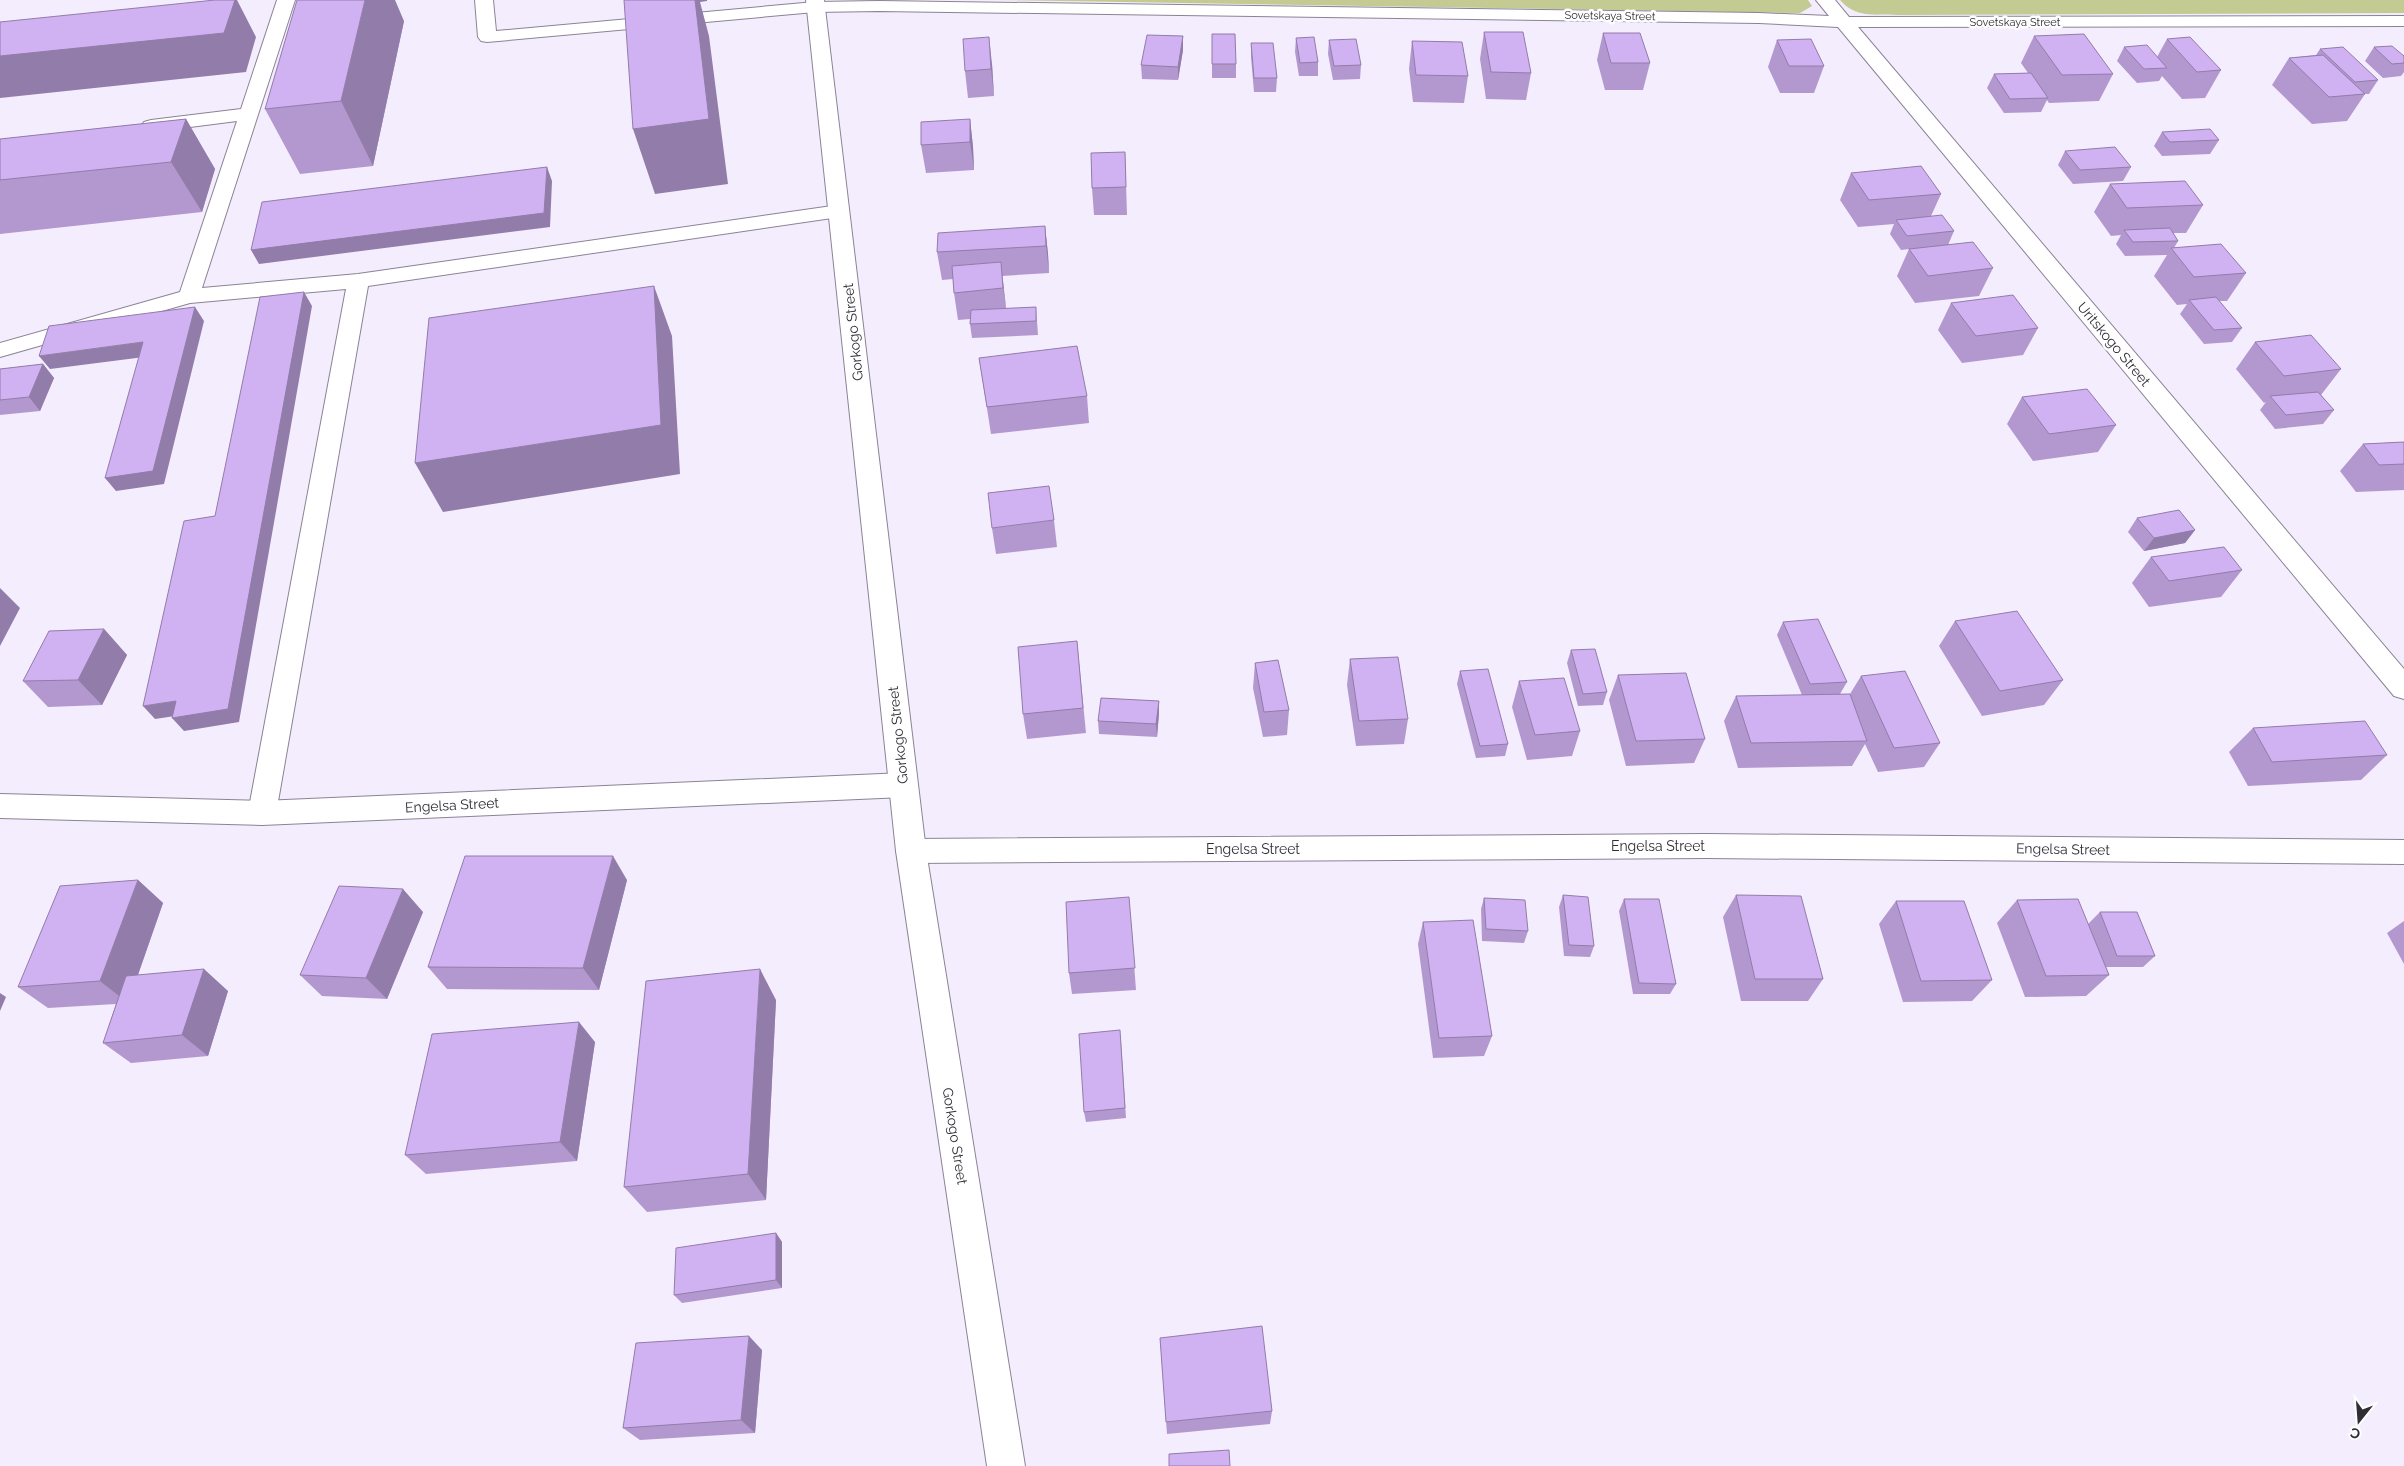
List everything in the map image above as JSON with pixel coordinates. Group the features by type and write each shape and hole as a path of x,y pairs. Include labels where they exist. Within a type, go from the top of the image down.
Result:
{"street":[{"path":"189,296 286,0"},
{"name":"Sovetskaya Street","path":"484,0 487,37 815,4 1719,18 1844,22 2404,21"},
{"name":"Uritskogo Street","path":"1825,0 2404,688"},
{"name":"Gorkogo Street","path":"815,4 911,851 1006,1466"},
{"path":"129,128 248,114"},
{"path":"0,350 189,296 358,281 839,212"},
{"path":"262,813 358,281"},
{"name":"Engelsa Street","path":"0,806 262,813 904,785"},
{"name":"Engelsa Street","path":"911,851 1706,846 2404,852"}],"green space":[{"path":"998,0 1808,0 1812,6 1800,13"},
{"path":"1840,0 2404,0 2404,13 1881,15 1866,14 1852,10"}],"building":[{"path":"215,0 235,0 224,33 0,56 0,22"},
{"path":"297,0 365,0 341,101 265,109"},
{"path":"624,0 695,0 709,119 633,129"},
{"path":"1484,32 1523,32 1531,73 1491,72"},
{"path":"1603,33 1640,33 1650,63 1611,63"},
{"path":"1212,34 1235,34 1236,64 1212,64"},
{"path":"2084,34 2113,74 2062,75 2034,36"},
{"path":"1147,35 1183,36 1178,67 1141,65"},
{"path":"989,37 991,69 965,71 963,39"},
{"path":"1314,37 1318,62 1300,63 1296,38"},
{"path":"2190,37 2221,70 2197,72 2167,39"},
{"path":"1356,39 1361,65 1334,66 1329,40"},
{"path":"1811,39 1824,66 1789,66 1777,40"},
{"path":"1412,41 1462,42 1468,76 1416,75"},
{"path":"1251,43 1273,43 1277,78 1254,78"},
{"path":"2147,45 2167,68 2144,69 2124,47"},
{"path":"2392,46 2404,56 2404,63 2392,64 2374,47"},
{"path":"2343,47 2378,80 2355,82 2320,49"},
{"path":"2323,55 2365,94 2329,97 2289,58"},
{"path":"2031,73 2048,98 2010,99 1994,74"},
{"path":"186,119 171,162 0,180 0,139"},
{"path":"970,119 970,142 921,145 921,122"},
{"path":"2210,129 2219,140 2170,142 2162,132"},
{"path":"2115,147 2131,167 2080,170 2065,151"},
{"path":"1125,152 1126,187 1092,188 1091,153"},
{"path":"1921,166 1941,194 1869,200 1851,173"},
{"path":"547,167 544,213 251,250 262,202"},
{"path":"2185,181 2203,205 2127,208 2110,184"},
{"path":"1942,215 1954,231 1907,236 1896,220"},
{"path":"1045,226 1046,246 937,252 938,233"},
{"path":"2170,228 2178,241 2133,242 2124,230"},
{"path":"1973,242 1993,268 1928,276 1909,249"},
{"path":"2221,244 2246,273 2194,277 2171,248"},
{"path":"1001,262 1003,288 954,293 952,266"},
{"path":"654,286 661,425 415,463 429,318"},
{"path":"304,292 228,709 172,718 176,701 143,706 184,521 215,516 260,297"},
{"path":"2013,295 2038,328 1976,336 1951,303"},
{"path":"2216,297 2242,328 2214,330 2189,300"},
{"path":"195,307 153,471 105,478 143,342 39,356 49,326"},
{"path":"1036,307 1036,321 970,324 971,310"},
{"path":"2311,335 2341,369 2284,376 2255,342"},
{"path":"1077,346 1087,396 987,407 979,358"},
{"path":"43,364 29,397 0,400 0,369"},
{"path":"2087,389 2116,425 2049,434 2022,397"},
{"path":"2318,392 2334,410 2286,415 2270,396"},
{"path":"2404,442 2404,464 2379,465 2363,444"},
{"path":"1049,486 1054,520 992,528 988,493"},
{"path":"2179,510 2195,530 2154,538 2137,518"},
{"path":"2224,547 2242,570 2169,581 2151,557"},
{"path":"2017,611 2063,680 2000,691 1955,621"},
{"path":"1818,619 1847,682 1810,684 1783,622"},
{"path":"104,629 78,680 23,681 49,631"},
{"path":"1077,641 1083,708 1023,714 1018,647"},
{"path":"1595,649 1607,692 1583,694 1571,650"},
{"path":"1398,657 1408,719 1359,721 1350,659"},
{"path":"1278,660 1289,710 1264,712 1255,663"},
{"path":"1488,669 1508,744 1480,746 1460,671"},
{"path":"1905,671 1940,743 1894,748 1861,676"},
{"path":"1686,673 1705,739 1636,741 1618,675"},
{"path":"1564,678 1580,731 1535,735 1519,681"},
{"path":"1850,694 1867,741 1751,743 1736,696"},
{"path":"1101,698 1159,701 1156,724 1098,721"},
{"path":"2365,721 2387,755 2272,762 2253,728"},
{"path":"465,856 613,856 583,968 428,967"},
{"path":"138,880 100,981 18,987 60,886"},
{"path":"339,886 403,889 366,978 300,975"},
{"path":"1563,895 1588,897 1594,946 1569,945"},
{"path":"1736,895 1801,896 1823,979 1755,979"},
{"path":"1129,897 1135,968 1069,973 1066,902"},
{"path":"1484,898 1525,900 1528,931 1486,929"},
{"path":"1624,899 1659,899 1676,984 1639,983"},
{"path":"2078,899 2109,975 2046,976 2017,900"},
{"path":"1896,901 1964,901 1992,980 1921,981"},
{"path":"2100,912 2137,912 2155,956 2117,956"},
{"path":"1473,920 1492,1036 1439,1038 1423,922"},
{"path":"204,969 182,1035 103,1043 126,976"},
{"path":"760,969 748,1174 624,1187 646,981"},
{"path":"579,1022 560,1142 405,1155 432,1034"},
{"path":"1120,1030 1125,1108 1084,1112 1079,1034"},
{"path":"776,1233 776,1280 674,1295 676,1248"},
{"path":"1262,1326 1272,1411 1166,1422 1160,1338"},
{"path":"749,1336 741,1420 623,1428 636,1343"},
{"path":"1229,1450 1230,1466 1169,1466 1169,1454"}]}
